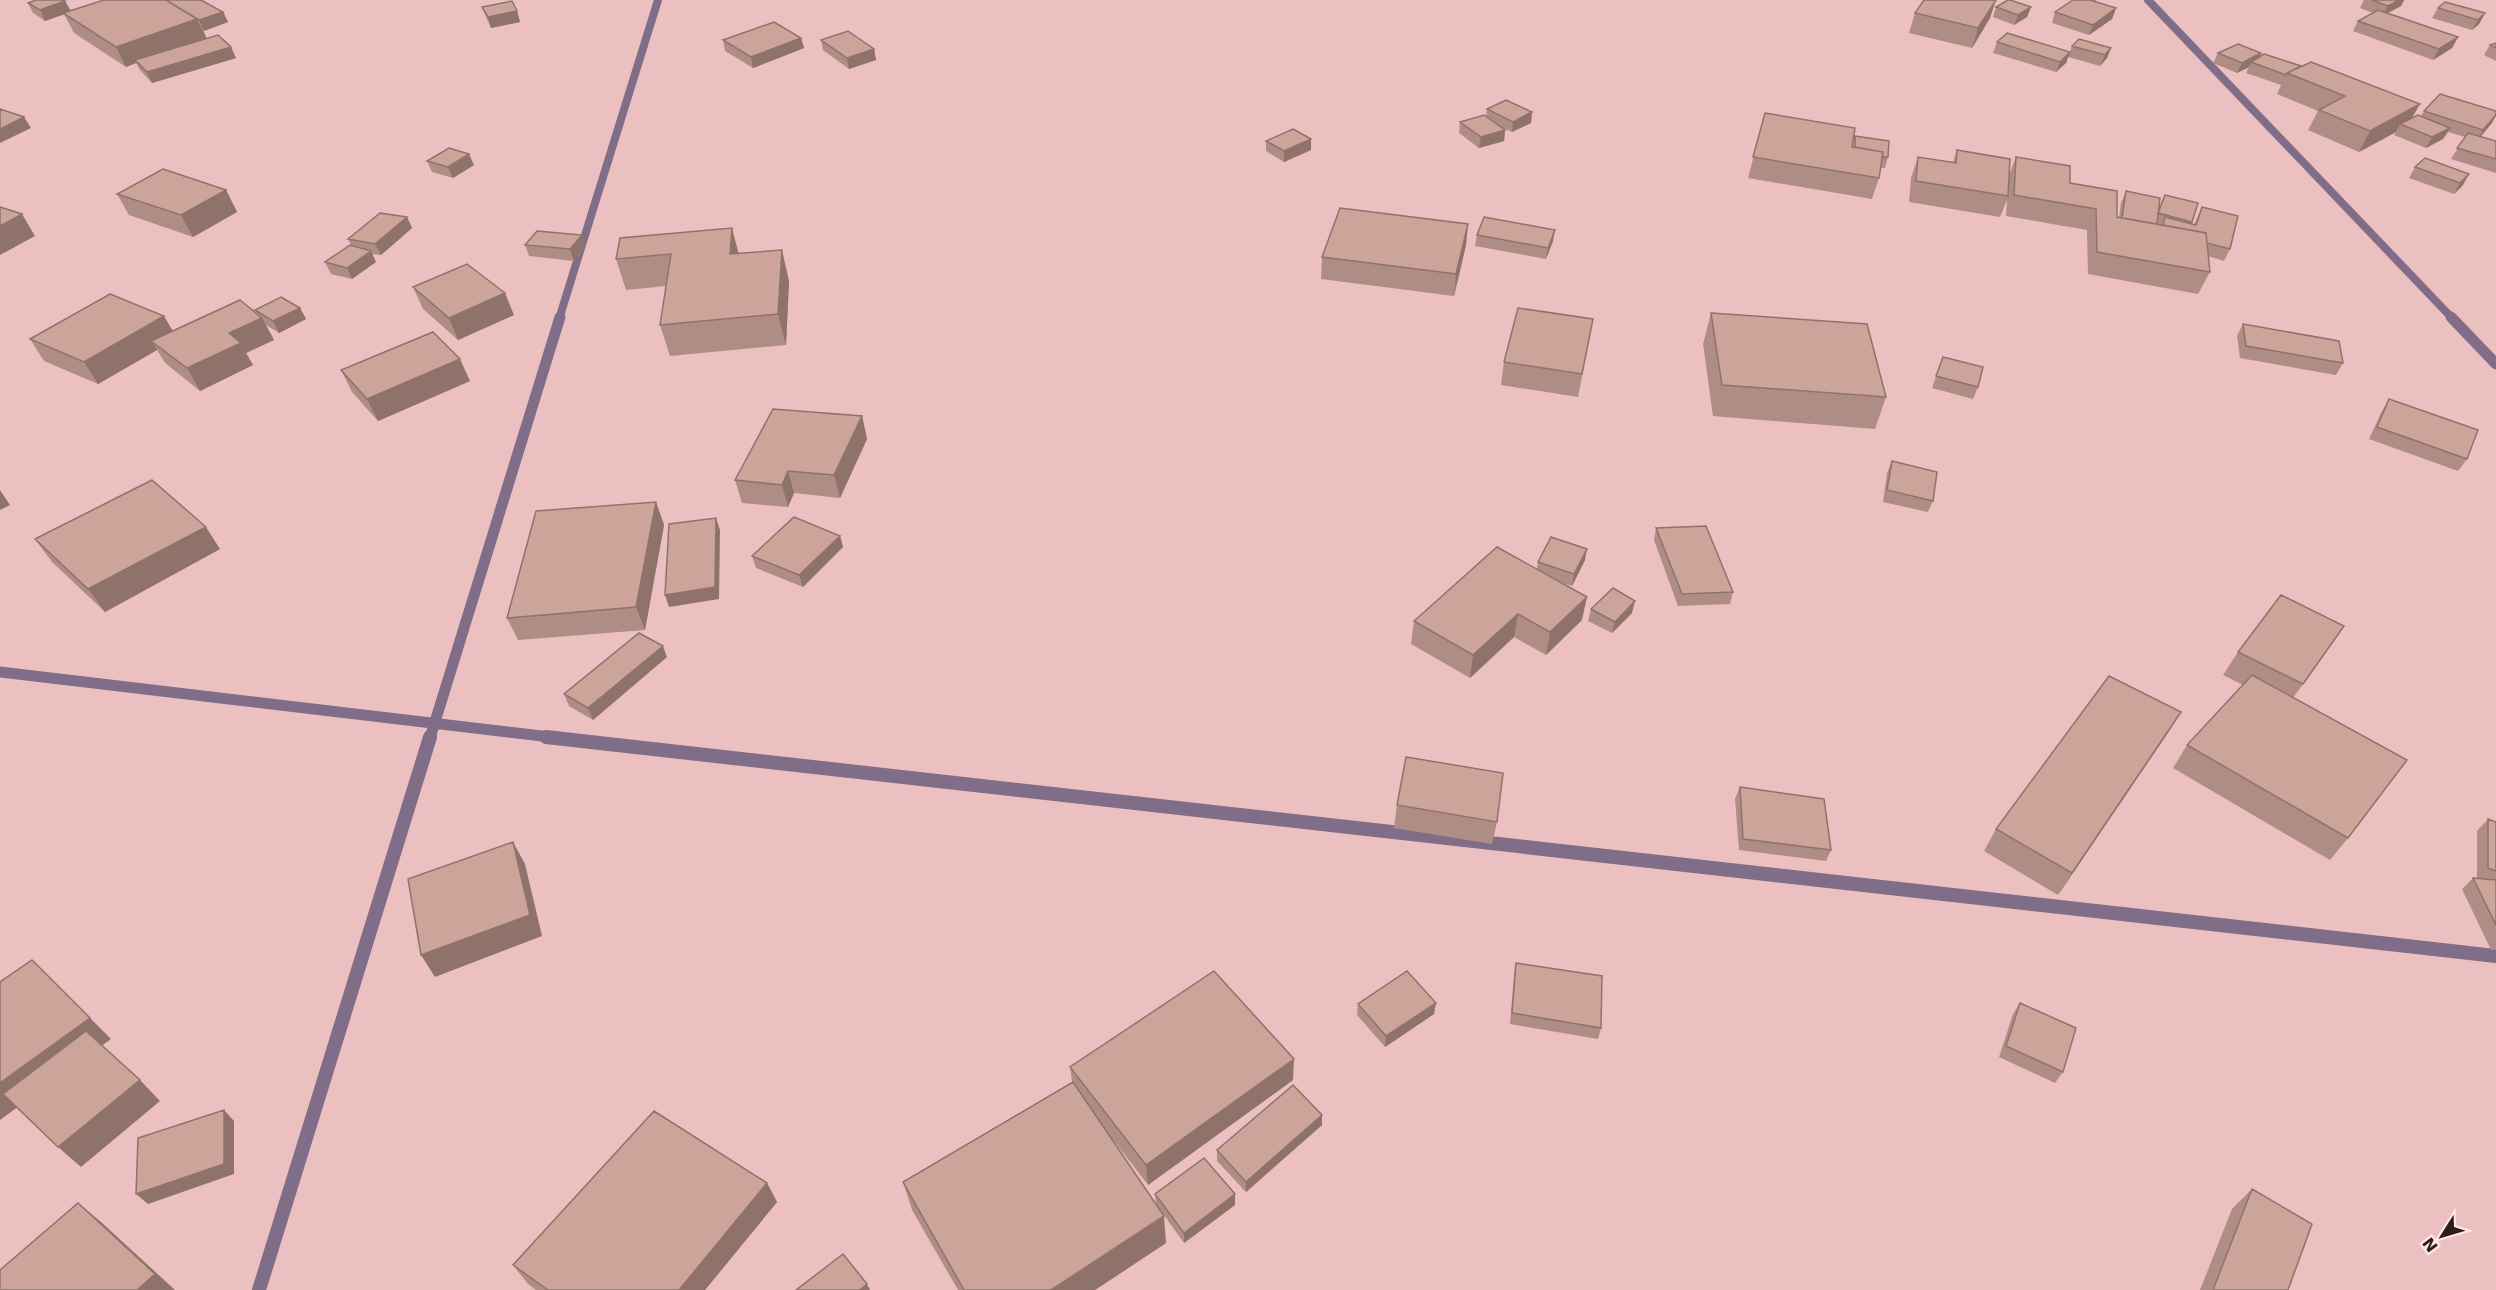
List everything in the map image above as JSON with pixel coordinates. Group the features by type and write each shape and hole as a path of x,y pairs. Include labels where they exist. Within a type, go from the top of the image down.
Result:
{"street":[{"path":"259,1290 658,0"},
{"path":"2148,0 2496,364"},
{"path":"0,672 433,724 2496,956"}],"building":[{"path":"36,0 65,1 40,10 28,3"},
{"path":"104,0 166,0 197,19 116,47 63,13"},
{"path":"166,0 201,0 223,12 199,20"},
{"path":"1924,0 1996,0 1978,28 1915,13"},
{"path":"2008,0 2031,7 2018,15 1996,7"},
{"path":"2073,0 2090,0 2116,8 2093,25 2055,12"},
{"path":"2372,0 2399,0 2388,6"},
{"path":"512,1 517,11 488,17 482,7"},
{"path":"2445,2 2485,13 2478,20 2438,8"},
{"path":"2378,10 2458,37 2439,49 2358,21"},
{"path":"774,22 801,38 751,57 723,40"},
{"path":"848,31 874,49 847,58 821,40"},
{"path":"2007,33 2070,52 2060,62 1997,42"},
{"path":"218,35 231,47 147,72 135,60"},
{"path":"2079,39 2111,48 2105,55 2072,46"},
{"path":"2238,44 2261,53 2242,63 2218,53"},
{"path":"2264,54 2301,66 2286,75 2251,62"},
{"path":"2311,62 2420,104 2370,131 2319,110 2345,96 2287,73"},
{"path":"2440,94 2496,111 2496,115 2483,130 2424,111"},
{"path":"1506,100 1532,112 1513,122 1487,109"},
{"path":"0,109 24,117 0,129"},
{"path":"1765,113 1855,128 1852,147 1883,152 1879,178 1753,157"},
{"path":"1484,115 1505,130 1481,137 1460,122"},
{"path":"2418,115 2450,128 2432,137 2400,124"},
{"path":"1293,129 1311,139 1284,151 1266,141"},
{"path":"2468,133 2496,141 2496,159 2457,148"},
{"path":"1855,136 1889,141 1888,157 1882,157 1883,152 1855,147"},
{"path":"449,148 469,154 448,167 427,161"},
{"path":"1957,150 2010,159 2008,196 1916,181 1918,157 1956,163"},
{"path":"2016,157 2070,166 2070,183 2117,191 2117,217 2206,233 2210,272 2097,252 2096,209 2014,195"},
{"path":"2425,158 2469,174 2460,183 2415,167"},
{"path":"163,169 226,190 181,215 117,194"},
{"path":"2126,191 2160,198 2157,224 2122,218"},
{"path":"2165,195 2198,203 2192,222 2158,213"},
{"path":"0,207 22,214 0,226"},
{"path":"2202,207 2238,216 2230,249 2207,243 2206,233 2163,225 2165,217 2196,225"},
{"path":"1340,208 1468,224 1456,274 1322,257"},
{"path":"380,213 407,217 375,244 348,239"},
{"path":"1484,217 1555,230 1548,248 1477,235"},
{"path":"732,228 730,254 782,250 778,314 660,325 671,254 616,259 620,238"},
{"path":"537,231 582,235 570,249 525,245"},
{"path":"350,245 371,251 347,268 325,262"},
{"path":"467,264 505,293 449,318 413,287"},
{"path":"110,294 164,316 84,362 30,339"},
{"path":"281,297 300,308 273,321 255,310"},
{"path":"240,300 262,318 229,333 241,343 187,368 151,341"},
{"path":"1518,308 1593,319 1582,374 1504,362"},
{"path":"1711,313 1867,324 1886,397 1722,385"},
{"path":"2243,324 2339,341 2343,363 2246,346"},
{"path":"433,332 460,359 367,399 341,370"},
{"path":"1943,357 1983,367 1978,387 1936,376"},
{"path":"2389,399 2478,430 2467,459 2377,427"},
{"path":"773,409 862,416 834,475 788,471 782,485 735,480"},
{"path":"1892,461 1937,472 1933,501 1887,490"},
{"path":"152,480 206,527 88,589 35,539"},
{"path":"656,502 636,607 507,618 536,511"},
{"path":"794,517 840,536 799,575 752,556"},
{"path":"716,518 715,587 665,595 669,524"},
{"path":"1706,526 1733,592 1682,594 1656,528"},
{"path":"1551,537 1587,549 1574,574 1538,562"},
{"path":"1497,547 1587,597 1550,632 1518,614 1473,655 1414,621"},
{"path":"1613,588 1635,601 1615,622 1591,609"},
{"path":"2281,595 2344,626 2303,684 2238,652"},
{"path":"639,633 663,646 588,708 564,694"},
{"path":"2252,675 2407,760 2348,838 2187,745"},
{"path":"2109,676 2181,712 2072,873 1996,829"},
{"path":"1406,757 1503,773 1497,822 1397,805"},
{"path":"1740,787 1824,799 1831,850 1743,839"},
{"path":"2488,819 2496,822 2496,871 2488,868"},
{"path":"513,842 530,915 421,955 408,879"},
{"path":"2473,878 2496,880 2496,925"},
{"path":"32,960 90,1018 0,1083 0,982"},
{"path":"1516,963 1602,976 1601,1028 1512,1013"},
{"path":"1214,971 1294,1059 1146,1165 1070,1067"},
{"path":"1407,971 1436,1003 1386,1036 1358,1004"},
{"path":"2020,1003 2076,1028 2063,1072 2006,1046"},
{"path":"86,1031 140,1080 58,1147 3,1094"},
{"path":"1073,1082 1164,1216 1051,1290 964,1290 903,1182"},
{"path":"1293,1085 1322,1115 1246,1182 1217,1150"},
{"path":"224,1110 224,1164 136,1194 138,1138"},
{"path":"654,1111 767,1183 679,1290 548,1290 513,1265"},
{"path":"1204,1158 1235,1194 1184,1233 1155,1194"},
{"path":"2252,1189 2312,1224 2288,1290 2213,1290"},
{"path":"78,1203 155,1274 137,1290 0,1290 0,1270"},
{"path":"843,1254 867,1284 860,1290 796,1290"}]}
